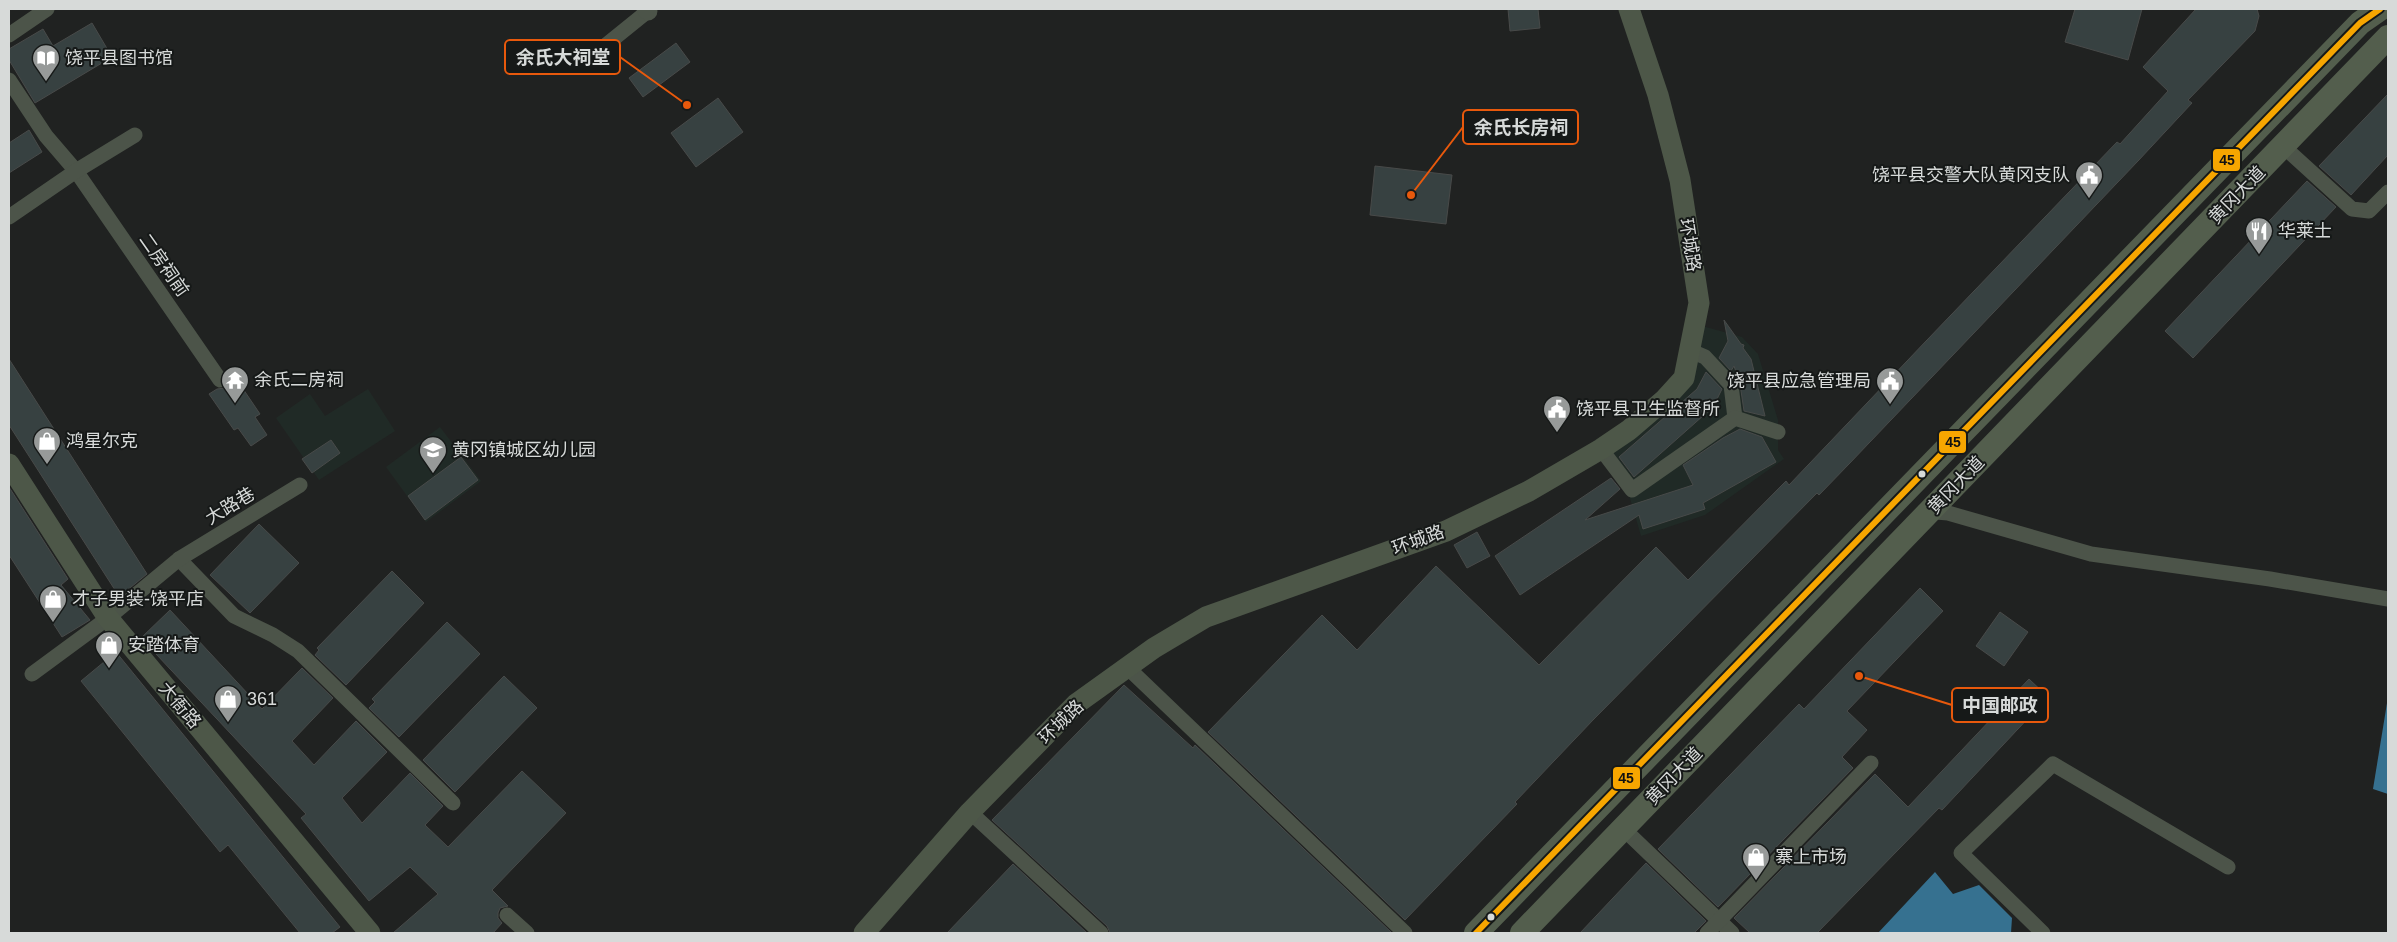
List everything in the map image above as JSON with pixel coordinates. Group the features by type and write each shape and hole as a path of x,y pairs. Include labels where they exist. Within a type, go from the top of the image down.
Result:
{"main road":[{"name":"环城路","path":"864,933 970,812 1076,704 1154,648 1206,617 1446,531 1529,492 1629,430 1669,395 1684,378 1691,352 1699,303 1680,180 1658,95 1629,9"},
{"name":"黄冈大道","path":"1476,933 2360,22 2380,9"},
{"name":"黄冈大道","path":"1522,933 2284,147 2388,37"},
{"name":"大衙路","path":"9,464 108,618 370,933"}],"street":[{"path":"9,36 48,9"},
{"path":"601,50 647,10"},
{"name":"二房祠前","path":"9,80 46,136 76,171 220,380"},
{"path":"9,217 76,171 135,135"},
{"path":"2284,147 2352,209 2369,211 2388,192"},
{"path":"1691,352 1705,357 1730,385 1735,418"},
{"path":"1735,418 1778,432"},
{"path":"1601,449 1632,490 1735,418"},
{"name":"大路巷","path":"32,674 108,618 179,559 300,485"},
{"path":"1915,510 1948,513 2091,554 2270,579 2388,600"},
{"path":"179,559 234,616 273,635 298,651 453,803"},
{"path":"1128,668 1405,933"},
{"path":"1707,933 1871,763"},
{"path":"2043,933 1961,853 2053,764 2228,867"},
{"path":"970,812 1101,933"},
{"path":"1632,837 1732,933"},
{"path":"507,915 527,933"}],"shaded area":[{"path":"1695,324 1742,337 1758,354 1778,420 1778,450 1784,459 1705,515 1641,536 1629,495 1601,449 1664,400"},
{"path":"368,389 395,431 319,480 276,418 310,394 325,416"},
{"name":"黄冈镇城区幼儿园","path":"440,427 481,481 426,522 386,467"}],"water":[{"path":"2388,697 2388,794 2373,789"},
{"path":"1935,872 1953,894 1979,885 2012,918 2011,933 1878,933"}],"building":[{"path":"1508,9 1538,9 1540,28 1510,31"},
{"path":"2075,9 2142,9 2128,60 2065,42"},
{"path":"2196,9 2257,9 2259,16 2255,31 2188,100 2192,103 2138,161 1819,495 1817,493 1594,719 1515,802 1517,804 1405,920 1208,732 1322,615 1357,650 1436,566 1539,665 1656,547 1688,580 1786,481 1789,485 2117,142 2120,144 2168,91 2143,67"},
{"name":"饶平县图书馆","path":"92,23 112,57 35,103 9,60 9,49 43,29 53,46"},
{"path":"676,43 690,62 643,97 629,78"},
{"path":"2388,94 2388,155 2351,195 2319,166"},
{"path":"718,98 743,132 696,167 671,133"},
{"path":"29,130 42,152 9,173 9,143"},
{"path":"1375,166 1452,175 1446,224 1370,215"},
{"path":"2307,181 2336,207 2193,358 2165,331"},
{"path":"1724,320 1741,344 1744,345 1743,348 1751,359 1765,416 1744,411 1740,384 1734,366 1731,371 1719,358 1728,341"},
{"path":"9,359 147,574 125,592 115,590 9,425"},
{"path":"1706,372 1722,389 1713,407 1634,477 1619,457 1697,389"},
{"name":"余氏二房祠","path":"235,377 260,414 255,417 267,435 251,446 238,428 234,430 209,394 217,389 225,388 229,380"},
{"path":"1740,429 1762,437 1776,462 1703,503 1705,509 1643,529 1639,515 1520,595 1495,556 1611,478 1620,489 1585,520 1693,485 1683,465"},
{"path":"331,440 340,453 312,473 302,459"},
{"path":"461,457 478,480 425,520 408,496"},
{"path":"9,487 68,579 61,585 90,620 62,637 9,555"},
{"path":"259,524 299,563 250,613 210,575"},
{"path":"1477,532 1490,556 1467,568 1454,545"},
{"path":"392,571 424,603 346,685 315,655 319,650 317,648"},
{"path":"1920,588 1943,611 1847,711 1867,730 1842,757 1853,768 1718,907 1658,849 1799,704 1804,709"},
{"path":"170,610 262,709 302,668 333,698 292,741 314,765 356,721 387,752 342,798 362,823 410,773 443,806 425,825 448,847 522,771 566,813 492,890 508,906 500,908 498,918 502,923 493,933 393,933 438,894 410,867 369,901 301,818 306,814 141,638"},
{"path":"2000,612 2028,632 2004,666 1976,646"},
{"path":"447,622 480,654 399,737 369,708 375,702 372,699"},
{"path":"116,652 340,927 332,933 300,933 228,845 220,852 81,681"},
{"path":"504,676 537,708 455,792 423,760"},
{"path":"2029,679 2048,697 1942,810 1939,808 1817,933 1750,933 1734,918 1875,774 1908,807"},
{"path":"1124,685 1193,748 1195,745 1392,933 1110,933 1107,926 992,820"},
{"path":"1646,863 1706,921 1694,933 1580,933"},
{"path":"1013,864 1087,933 947,933"}],"transit line":[{"name":"45","path":"1476,933 2360,23 2380,9"}],"place":[{"name":"饶平县图书馆","path":"46,82"},
{"name":"余氏大祠堂","path":"687,105"},
{"name":"余氏长房祠","path":"1411,195"},
{"name":"饶平县交警大队黄冈支队","path":"2089,199"},
{"name":"华莱士","path":"2259,255"},
{"name":"余氏二房祠","path":"235,404"},
{"name":"饶平县应急管理局","path":"1890,405"},
{"name":"饶平县卫生监督所","path":"1557,433"},
{"name":"鸿星尔克","path":"47,465"},
{"name":"黄冈镇城区幼儿园","path":"433,474"},
{"name":"才子男装-饶平店","path":"53,623"},
{"name":"安踏体育","path":"109,669"},
{"name":"中国邮政","path":"1859,676"},
{"name":"361","path":"228,723"},
{"name":"寨上市场","path":"1756,881"}]}
